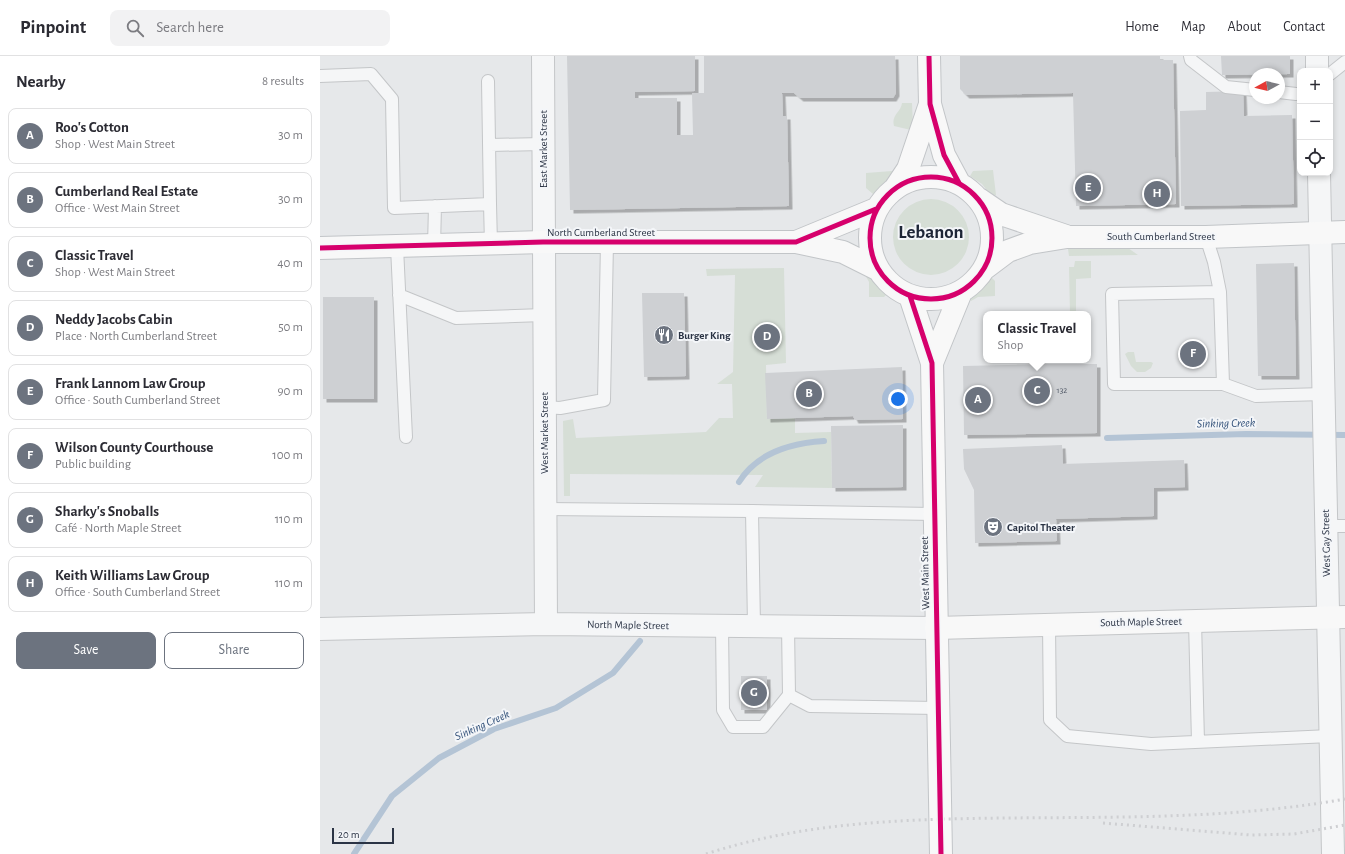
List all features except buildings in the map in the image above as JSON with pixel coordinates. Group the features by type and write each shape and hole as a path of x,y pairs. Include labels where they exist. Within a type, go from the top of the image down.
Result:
{"main road":[{"path":"929,56 930,104 944,155 958,183"},
{"path":"930,104 908,169 896,187 885,197 876,209 871,224 870,240 872,255 878,270 897,290 910,296 936,299 961,292 974,282 984,269 991,252 992,233 988,214 978,198"},
{"path":"896,187 920,177 946,178 958,183 1001,214 1067,237"},
{"name":"North Cumberland Street","path":"796,242 876,209"},
{"name":"South Cumberland Street","path":"984,269 1008,251 1030,243 1067,237 1206,237 1345,232"},
{"name":"North Cumberland Street","path":"320,248 543,242 796,242 843,252 878,270"},
{"name":"West Main Street","path":"932,363 961,292"},
{"name":"West Main Street","path":"910,296 932,363 941,854"},
{"name":"South Maple Street","path":"936,628 1336,617"}],"street":[{"name":"East Market Street","path":"543,56 543,242"},
{"path":"1317,56 1317,68"},
{"name":"West Gay Street","path":"1319,176 1326,476 1336,526 1336,617 1330,736 1333,854"},
{"name":"West Market Street","path":"543,242 546,624"},
{"name":"North Maple Street","path":"320,629 546,624 936,628"}],"lane":[{"path":"1190,56 1191,60 1226,87 1249,89"},
{"path":"1333,72 1345,62"},
{"path":"320,76 371,74 392,99 394,208 490,204"},
{"path":"488,81 491,244"},
{"path":"1285,93 1296,94"},
{"path":"490,145 543,144"},
{"path":"434,246 435,206"},
{"path":"1206,237 1214,262 1220,292 1223,384"},
{"path":"544,406 560,408 604,400 607,242"},
{"path":"397,247 406,437"},
{"path":"1220,292 1112,294 1114,384 1223,384 1256,396 1324,394"},
{"path":"399,295 456,318 543,315"},
{"path":"545,509 934,514"},
{"path":"752,511 754,626"},
{"path":"1195,621 1198,742"},
{"path":"1049,624 1050,720 1067,736 1151,744 1330,736"},
{"path":"722,626 723,710 733,727 763,727 789,695 788,626"},
{"path":"789,695 810,706 938,708"}],"shaded area":[{"path":"902,103 912,103 913,126 911,130 894,126 893,122 895,116"},
{"path":"993,170 996,195 992,197 982,184 970,176 973,171"},
{"path":"892,171 893,174 873,194 866,188 866,173"},
{"path":"924,199 938,199 952,205 963,216 969,230 969,244 966,252 958,264 952,269 938,275 924,275 910,269 899,258 893,244 893,230 899,216 910,205"},
{"path":"1128,248 1138,255 1069,256 1068,249"},
{"path":"1075,261 1091,261 1091,278 1076,279 1076,311 1070,311 1069,267 1074,267"},
{"path":"784,268 786,363 766,365 767,419 795,418 795,433 831,432 832,488 755,487 763,475 570,474 570,496 564,496 563,421 573,419 576,438 706,432 719,418 733,418 732,384 717,384 733,372 735,275 707,276 706,269"},
{"path":"864,273 871,278 886,295 884,297 869,297 869,282"},
{"path":"991,277 995,281 995,296 978,297 971,301 970,299"},
{"path":"1128,352 1134,352 1136,362 1153,363 1151,368 1145,372 1137,372 1131,366 1125,354"}],"waterway":[{"name":"Sinking Creek","path":"1107,438 1246,434 1345,435"},
{"name":"Sinking Creek","path":"739,482 755,464 776,451 800,444 824,441"},
{"name":"Sinking Creek","path":"354,854 392,796 439,758 494,729 556,708 613,673 640,641"}],"railway":[{"path":"706,854 743,843 780,835 855,824 893,821 1219,814 1303,806 1345,799"},
{"path":"1103,823 1251,835 1294,834 1345,825"}],"cycle path":[{"path":"929,56 930,104 944,155 959,183"},
{"path":"931,177 943,178 954,182 965,187 974,195 982,204 987,215 991,226 992,238 991,250 987,261 982,272 974,281 965,289 954,294 943,298 931,299 919,298 908,294 897,289 888,281 880,272 875,261 871,250 870,238 871,226 875,215 880,204 888,195 897,187 908,182 919,178 931,177"},
{"path":"320,248 543,242 796,242 876,209"},
{"path":"910,296 932,363 941,854"}],"place":[{"name":"Frank Lannom Law Group","path":"1088,188"},
{"name":"Keith Williams Law Group","path":"1157,194"},
{"name":"Burger King","path":"664,335"},
{"name":"Neddy Jacobs Cabin","path":"767,337"},
{"name":"Wilson County Courthouse","path":"1193,354"},
{"name":"Classic Travel","path":"1037,391"},
{"name":"Cumberland Real Estate","path":"809,394"},
{"name":"Roo's Cotton","path":"978,400"},
{"name":"Capitol Theater","path":"993,527"},
{"name":"Sharky's Snoballs","path":"754,693"}],"district":[{"name":"Lebanon","path":"931,232"}]}
